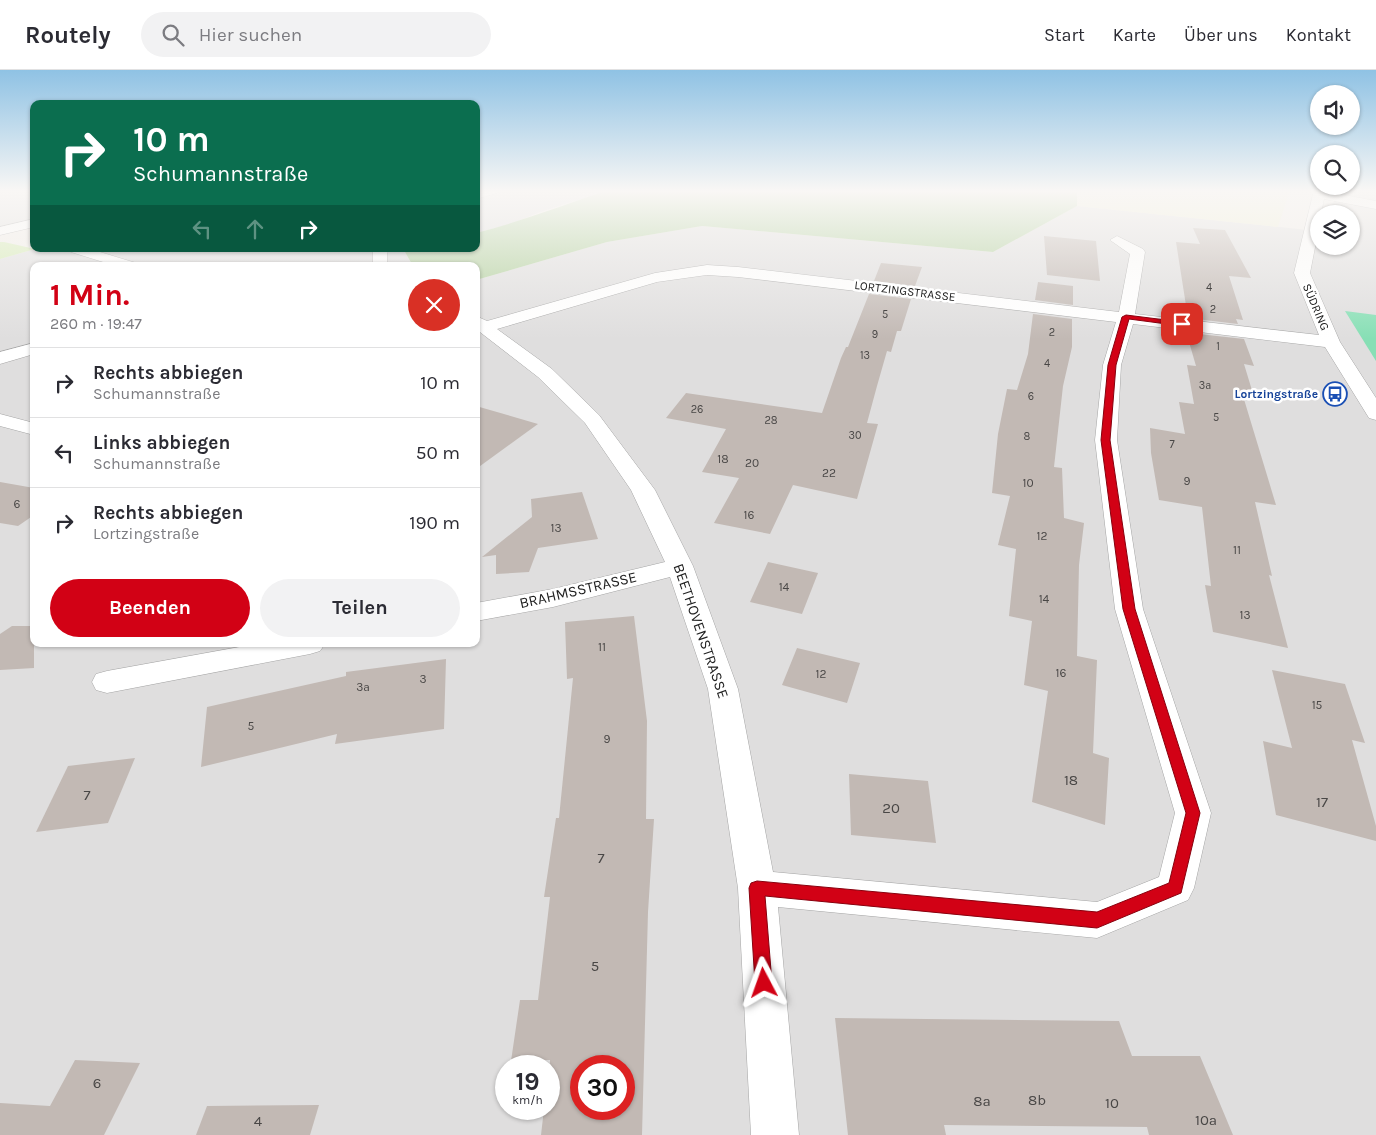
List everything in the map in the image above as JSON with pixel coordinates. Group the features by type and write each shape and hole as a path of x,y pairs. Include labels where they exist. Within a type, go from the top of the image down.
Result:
{"street":[{"path":"757,888 1097,920 1175,888 1193,813 1129,609 1106,440 1112,365 1126,317 1138,252 1117,240"},
{"name":"SÜDRING","path":"1310,240 1302,273 1331,342 1376,414"},
{"path":"86,252 118,262"},
{"name":"LORTZINGSTRASSE","path":"480,324 655,278 707,270 1331,342"},
{"name":"BEETHOVENSTRASSE","path":"480,324 545,372 592,420 643,490 680,566 723,689 757,888 774,1135"},
{"path":"0,358 30,349"},
{"path":"0,420 30,428"},
{"name":"BRAHMSSTRASSE","path":"480,611 553,598 680,566"},
{"path":"106,682 294,647"}],"shaded area":[{"path":"621,240 855,240 993,252 1015,240 1310,240 1310,255 1360,255 1360,240 1376,240 1376,1135 0,1135 0,259 30,250 30,252 405,252 411,262 30,262 30,647 480,647 480,279"}],"green space":[{"path":"480,240 621,240 480,279 480,262 411,262 405,252 480,252"},
{"path":"855,240 1015,240 993,252"},
{"path":"0,242 30,248 30,250 0,259"},
{"path":"1345,311 1376,315 1376,361"}],"building":[{"path":"1044,240 1096,241 1100,281 1047,275"},
{"path":"1198,240 1230,240 1251,278 1229,276 1243,320 1236,319 1238,324 1188,318 1176,242 1200,244"},
{"path":"881,263 922,267 915,286 874,281"},
{"path":"1038,282 1073,286 1073,305 1035,300"},
{"path":"869,294 911,299 901,331 897,331 891,352 887,351 867,423 878,424 857,499 793,485 770,534 714,523 739,478 702,472 726,429 666,418 686,393 822,413 841,358 846,347 848,347"},
{"path":"1033,314 1072,319 1072,347 1063,386 1054,467 1062,468 1064,518 1084,523 1079,565 1077,656 1097,660 1093,753 1109,758 1105,825 1032,802 1048,691 1024,685 1032,621 1009,616 1016,549 998,545 1010,496 992,493 998,434 1007,389 1017,390 1028,354"},
{"path":"1190,333 1244,339 1254,366 1244,364 1254,397 1243,396 1276,505 1255,502 1272,576 1269,575 1288,648 1213,632 1205,585 1211,586 1202,507 1159,500 1151,453 1150,428 1185,434 1179,402 1194,404 1187,365 1196,366 1187,335 1191,335"},
{"path":"480,407 538,424 480,466"},
{"path":"0,482 30,487 30,518 18,526 0,523"},
{"path":"582,492 598,539 538,548 529,572 496,574 496,555 482,557 532,517 531,499"},
{"path":"768,562 818,573 802,614 750,602"},
{"path":"634,616 647,721 646,819 654,819 648,912 642,1135 541,1135 543,1120 560,1120 560,1055 512,1055 520,1000 538,1000 550,897 544,897 556,818 559,818 573,678 567,679 565,622"},
{"path":"12,626 30,626 30,647 34,647 34,668 0,670 0,634"},
{"path":"797,648 860,663 847,703 782,685"},
{"path":"446,659 444,729 335,744 337,734 201,767 207,707 346,676 346,672"},
{"path":"1272,670 1345,684 1365,743 1352,740 1376,826 1376,841 1276,815 1263,741 1292,748"},
{"path":"135,758 108,823 36,832 68,766"},
{"path":"849,774 928,781 936,843 851,835"},
{"path":"835,1018 1119,1021 1132,1056 1200,1056 1233,1135 1149,1135 1147,1127 944,1125 946,1135 848,1135"},
{"path":"75,1060 140,1063 104,1135 0,1135 0,1103 50,1106"},
{"path":"319,1105 310,1135 196,1135 207,1106"}],"place":[{"name":"Lortzingstraße","path":"1335,394"}],"route":[{"path":"764,983 757,888 1097,920 1175,888 1193,813 1129,609 1106,440 1112,365 1126,317 1182,324"}]}
